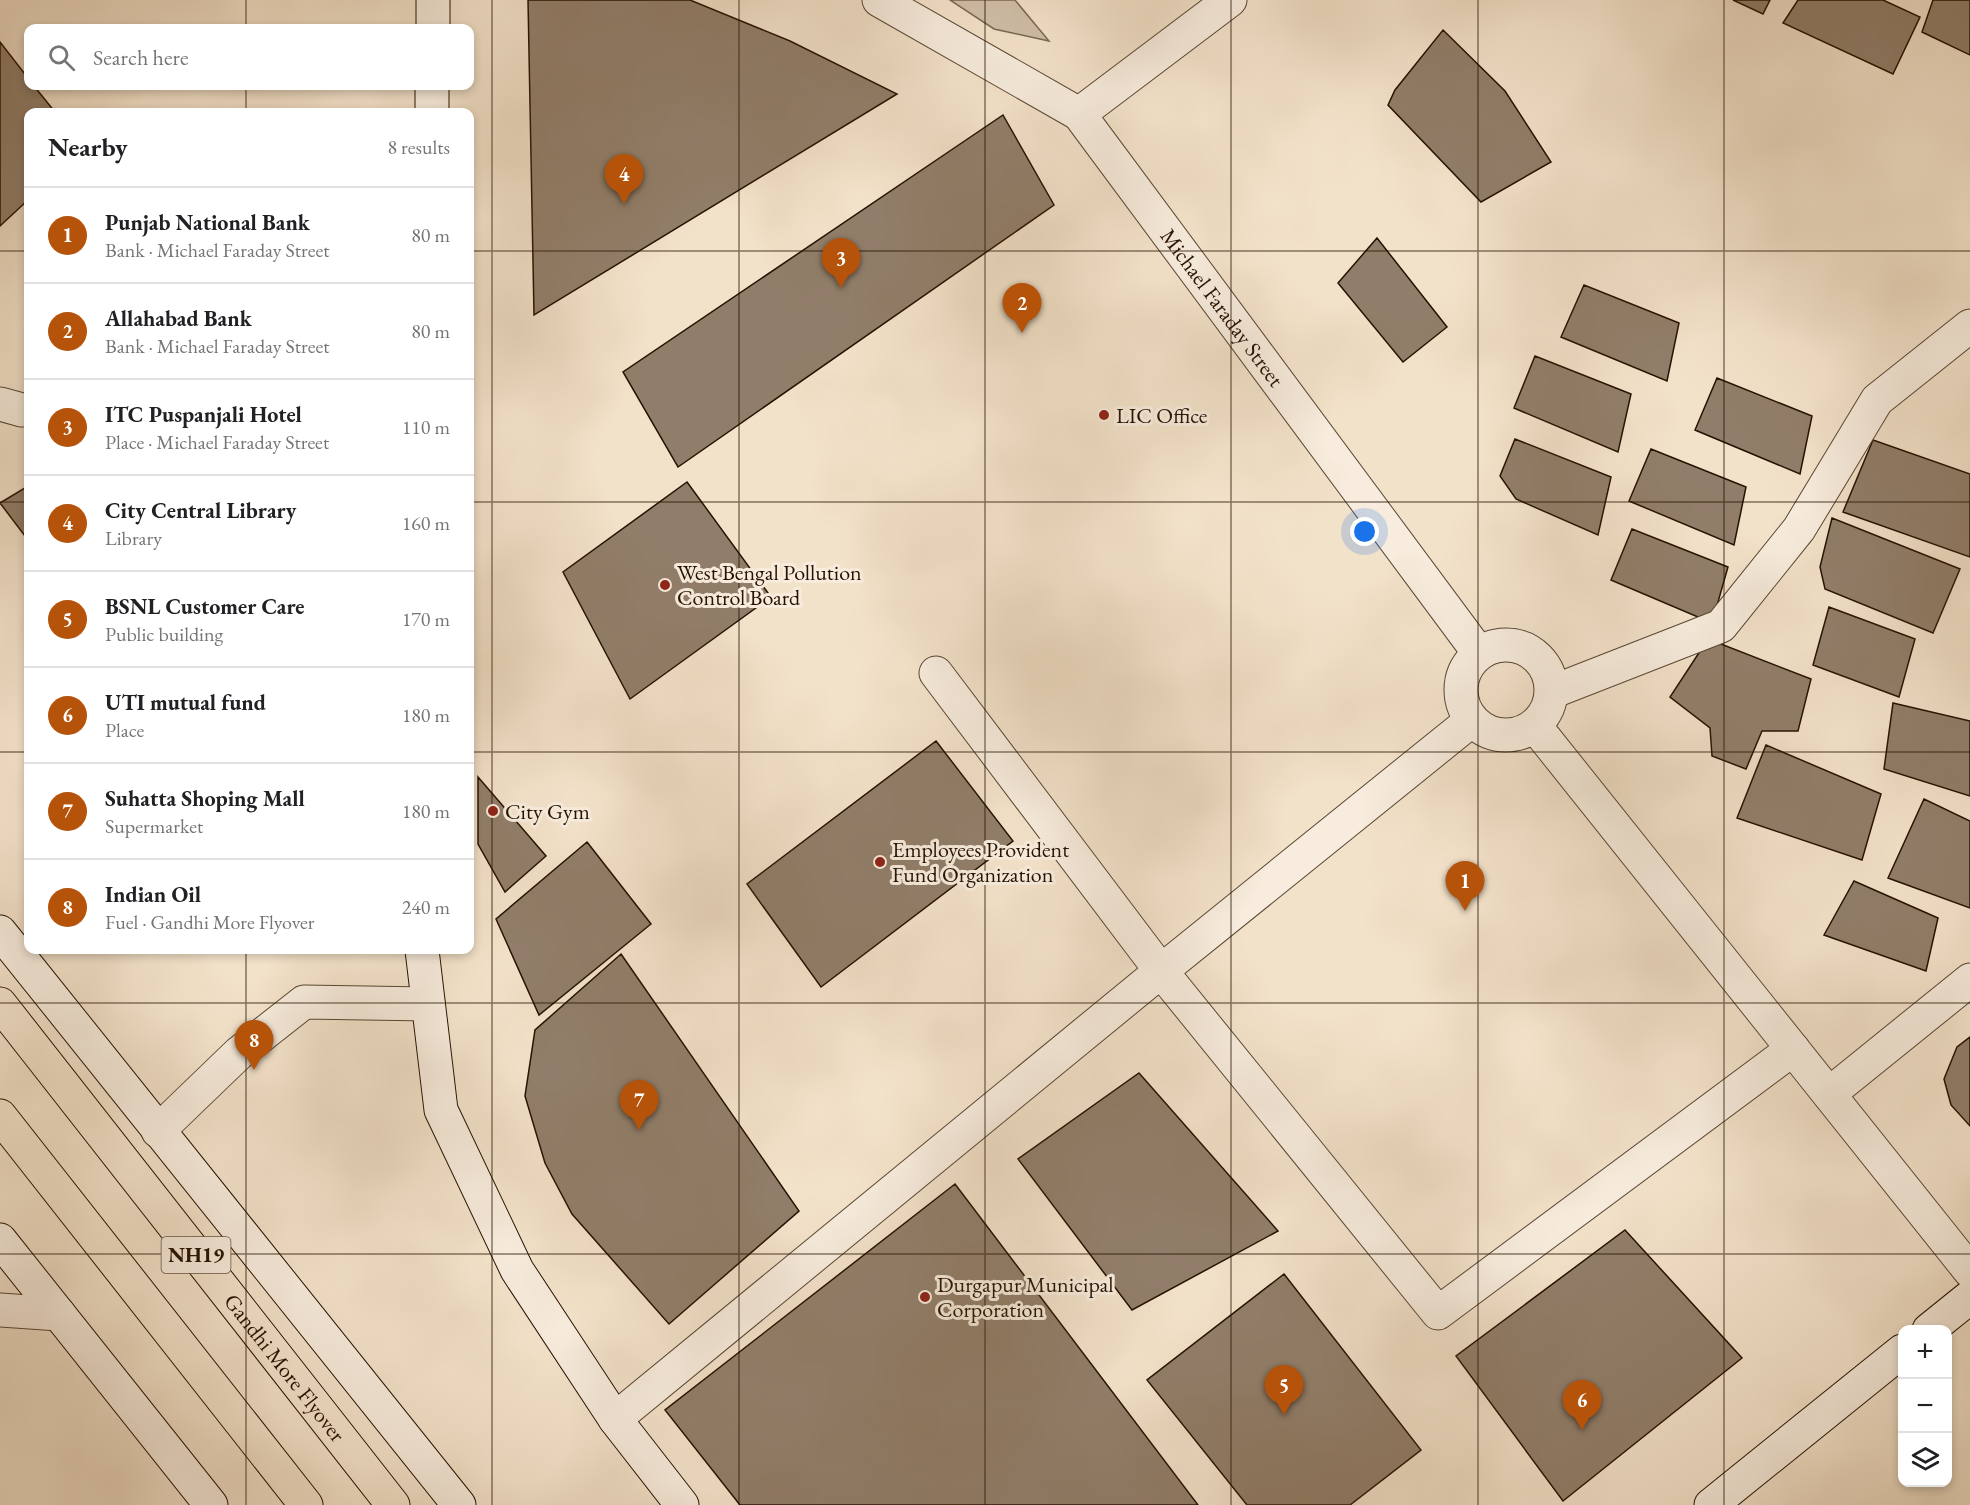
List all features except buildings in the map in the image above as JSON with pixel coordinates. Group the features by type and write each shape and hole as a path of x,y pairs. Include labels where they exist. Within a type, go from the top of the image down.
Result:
{"highway":[{"name":"Gandhi More Flyover","path":"0,1004 393,1505"},
{"name":"NH19","path":"0,1116 306,1505"}],"street":[{"path":"433,0 433,24"},
{"path":"879,0 1079,114 1230,0"},
{"path":"432,90 432,108"},
{"name":"Michael Faraday Street","path":"1079,114 1479,653"},
{"path":"1552,692 1721,626 1799,529 1877,400 1970,326"},
{"path":"0,404 24,410"},
{"path":"1495,645 1527,648 1550,673 1552,692 1548,710 1535,726 1522,733 1498,735 1472,720 1461,699 1461,684 1467,667 1479,653 1495,645"},
{"path":"936,673 1161,971 1438,1313 1793,1049"},
{"path":"615,1419 1161,971 1472,720"},
{"path":"1535,726 1970,1271"},
{"path":"0,932 459,1505"},
{"path":"422,954 441,1110 517,1270 615,1419 682,1505"},
{"path":"1829,1094 1970,980"},
{"path":"158,1131 239,1053 304,1002 428,1004"},
{"path":"0,1240 211,1505"},
{"path":"1934,1325 1970,1297"},
{"path":"0,1310 59,1314"},
{"path":"1711,1505 1898,1354"}],"shaded area":[{"path":"950,0 1015,0 1049,41 994,29"}],"place":[{"name":"City Central Library","path":"624,204"},
{"name":"ITC Puspanjali Hotel","path":"841,288"},
{"name":"Allahabad Bank","path":"1022,333"},
{"name":"LIC Office","path":"1104,415"},
{"name":"West Bengal Pollution Control Board","path":"665,585"},
{"name":"City Gym","path":"493,811"},
{"name":"Employees Provident Fund Organization","path":"880,862"},
{"name":"Punjab National Bank","path":"1465,911"},
{"name":"Indian Oil","path":"254,1070"},
{"name":"Suhatta Shoping Mall","path":"639,1130"},
{"name":"Durgapur Municipal Corporation","path":"925,1297"},
{"name":"BSNL Customer Care","path":"1284,1415"},
{"name":"UTI mutual fund","path":"1582,1430"}]}
